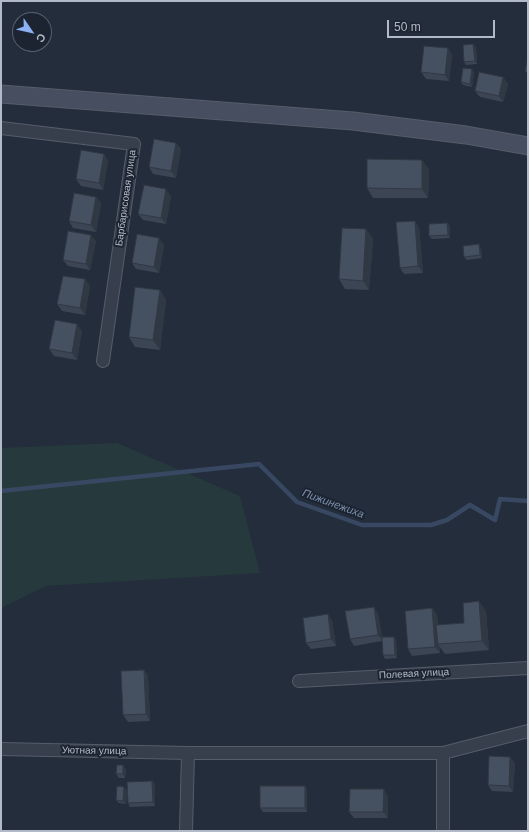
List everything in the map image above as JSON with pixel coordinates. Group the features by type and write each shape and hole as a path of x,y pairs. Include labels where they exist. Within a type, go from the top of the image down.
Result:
{"street":[{"path":"1,94 353,121 466,135 528,146"},
{"name":"Барбарисовая улица","path":"1,128 134,144 103,361"},
{"name":"Полевая улица","path":"299,681 528,668"},
{"name":"Уютная улица","path":"1,749 188,753 443,753 528,731"},
{"path":"186,831 188,753"},
{"path":"443,753 443,831"}],"shaded area":[{"path":"117,443 240,496 260,573 46,586 1,608 1,448"}],"building":[{"path":"473,44 475,61 464,62 463,45"},
{"path":"424,46 448,48 445,75 421,72"},
{"path":"528,56 528,72 525,72"},
{"path":"463,68 472,69 470,84 461,82"},
{"path":"479,72 503,77 499,96 475,91"},
{"path":"154,139 176,143 171,171 149,167"},
{"path":"81,150 104,154 99,183 76,179"},
{"path":"367,159 422,160 422,189 367,188"},
{"path":"144,185 166,189 161,218 138,214"},
{"path":"74,193 96,197 91,225 69,221"},
{"path":"415,221 418,266 400,268 396,222"},
{"path":"447,223 448,235 429,236 429,224"},
{"path":"342,228 366,229 363,281 339,279"},
{"path":"68,231 91,235 86,264 63,260"},
{"path":"137,234 159,238 154,267 132,263"},
{"path":"479,244 480,255 464,257 463,246"},
{"path":"63,276 85,279 80,308 57,304"},
{"path":"135,287 160,290 153,340 129,337"},
{"path":"55,320 77,324 72,353 49,349"},
{"path":"479,601 482,641 438,644 436,625 464,623 463,603"},
{"path":"374,607 378,635 350,639 345,611"},
{"path":"432,608 435,647 408,649 405,611"},
{"path":"328,614 331,639 306,643 303,618"},
{"path":"382,637 394,637 395,655 383,655"},
{"path":"144,670 146,714 123,715 121,671"},
{"path":"489,756 510,757 509,786 488,785"},
{"path":"117,765 123,765 123,774 116,774"},
{"path":"152,781 153,802 128,803 127,782"},
{"path":"117,786 124,787 123,801 116,800"},
{"path":"260,786 305,786 305,808 260,808"},
{"path":"350,789 384,789 383,812 349,812"}],"waterway":[{"name":"Пижинежиха","path":"1,491 259,464 297,502 362,525 431,525 447,520 470,505 495,520 500,499 528,501"}]}
